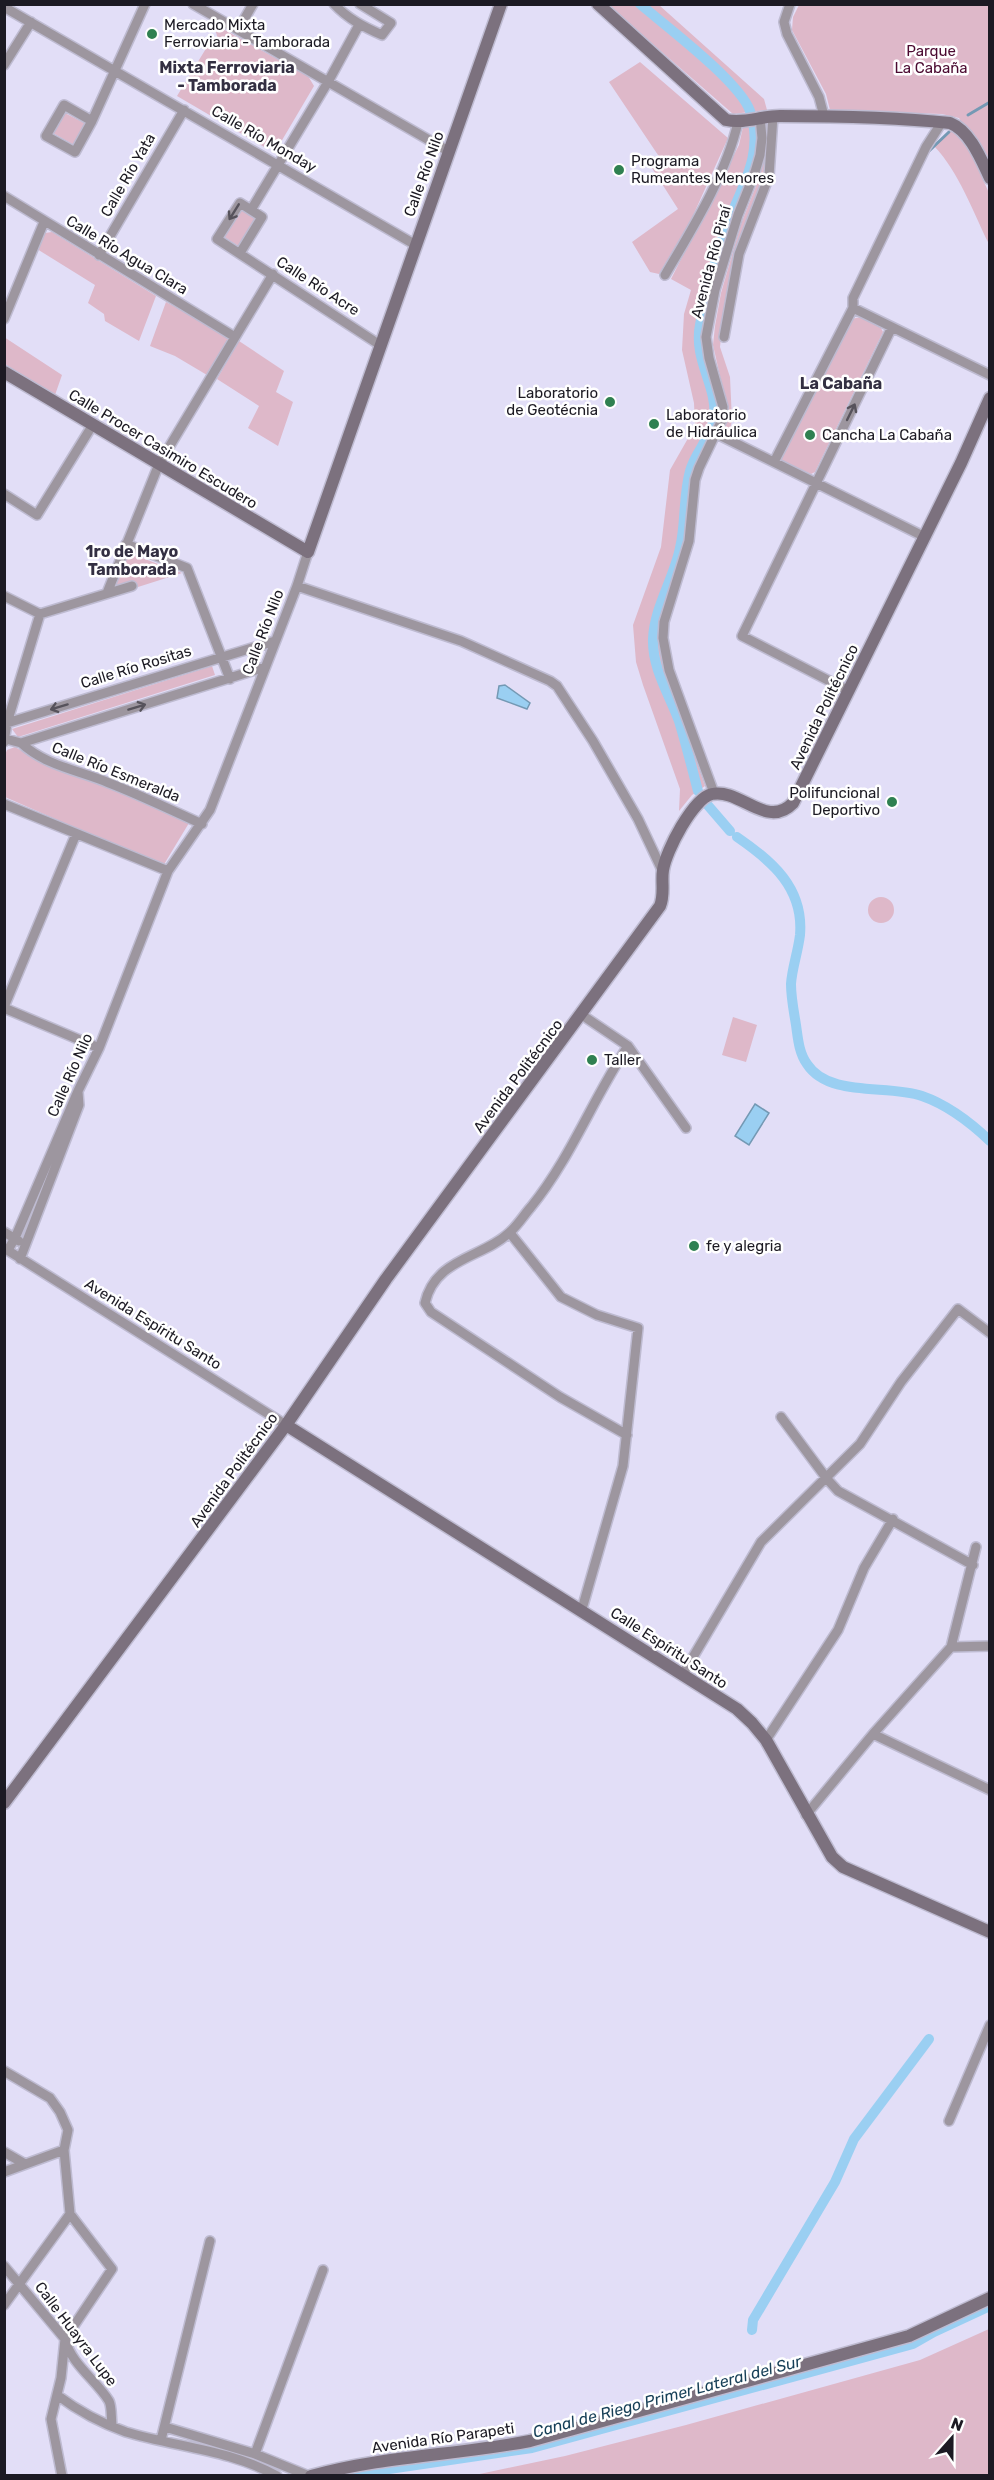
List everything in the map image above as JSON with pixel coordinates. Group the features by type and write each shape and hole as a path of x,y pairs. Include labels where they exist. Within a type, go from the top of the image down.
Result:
{"main road":[{"name":"Calle Río Nilo","path":"308,552 414,244 501,4"},
{"path":"598,4 726,120 824,116 942,122 958,126 966,135 990,178"},
{"name":"Calle Procer Casimiro Escudero","path":"4,372 308,552"},
{"name":"Avenida Politécnico","path":"4,1803 286,1425 386,1279 660,906 663,899 663,872 671,848 696,802 711,794 768,812 780,813 793,803 925,537 990,398"},
{"name":"Calle Espíritu Santo","path":"286,1425 737,1709 766,1740 831,1857 843,1867 990,1932"},
{"name":"Avenida Río Parapeti","path":"310,2475 340,2468 494,2448 530,2441 909,2336 990,2298"}],"street":[{"path":"92,121 64,105 46,136 75,152 92,121 145,4"},
{"path":"193,4 448,152"},
{"path":"238,30 253,4"},
{"path":"334,4 359,25 382,35 391,23 360,4"},
{"path":"790,4 784,22 787,33 819,97 824,116"},
{"name":"Calle Río Monday","path":"4,7 115,69 414,244"},
{"path":"4,65 31,22"},
{"path":"240,253 262,217 251,210 328,82 359,25"},
{"name":"Calle Río Yata","path":"99,255 184,110"},
{"path":"665,276 697,220 734,142 755,119"},
{"path":"724,337 739,254 769,176 755,119"},
{"name":"Avenida Río Piraí","path":"711,794 669,670 663,638 664,622 689,541 695,480 722,420 723,407 709,358 706,337 715,290 738,215 760,155 762,138 755,119"},
{"path":"774,462 853,308 853,298 926,147 942,122"},
{"name":"Calle Río Agua Clara","path":"4,196 235,337"},
{"name":"Calle Río Acre","path":"251,210 240,203 218,239 380,345"},
{"path":"4,319 44,222"},
{"path":"107,593 159,464 273,274"},
{"path":"853,308 990,375"},
{"path":"849,691 742,636 892,327"},
{"path":"4,494 37,515 92,426"},
{"path":"717,434 925,537"},
{"path":"126,544 187,568 230,679"},
{"name":"Calle Río Nilo","path":"6,1249 15,1239 78,1091 99,1048 168,872 210,810 308,552"},
{"path":"4,596 40,614 132,585"},
{"path":"297,586 461,641 550,681 566,697 593,741 638,819 663,872"},
{"path":"40,614 6,723 5,741 21,743 265,667"},
{"name":"Calle Río Rositas","path":"6,723 275,640"},
{"name":"Calle Río Esmeralda","path":"21,743 32,752 58,766 107,782 202,824"},
{"path":"4,804 168,872"},
{"path":"76,834 4,1008 99,1048"},
{"path":"582,1015 628,1046 686,1128"},
{"path":"627,1435 560,1397 431,1312 425,1303 427,1293 437,1279 453,1264 510,1233 550,1183 602,1086 628,1046"},
{"path":"20,1259 79,1105 78,1091"},
{"path":"4,1232 27,1245"},
{"path":"510,1233 548,1284 561,1297 597,1315 638,1328 623,1466 582,1610"},
{"name":"Avenida Espíritu Santo","path":"6,1249 286,1425"},
{"path":"683,1674 762,1542 860,1444 901,1382 958,1309 990,1333"},
{"path":"781,1417 838,1491 893,1519 973,1565"},
{"path":"766,1740 838,1630 864,1568 893,1519"},
{"path":"806,1815 873,1734 951,1647 976,1547"},
{"path":"951,1647 990,1646"},
{"path":"873,1734 990,1790"},
{"path":"949,2121 990,2025"},
{"path":"4,2071 50,2098 68,2130 64,2150 70,2214 112,2269 65,2339 62,2378 51,2419 62,2475"},
{"path":"4,2172 64,2150"},
{"path":"4,2152 26,2164"},
{"path":"4,2306 70,2214"},
{"path":"161,2440 210,2241"},
{"name":"Calle Huayra Lupe","path":"4,2266 65,2339 83,2370 110,2403 111,2425"},
{"path":"255,2454 323,2270"},
{"path":"57,2395 72,2406 124,2431 231,2457 277,2475"},
{"path":"165,2427 255,2454 310,2475"}],"green space":[{"path":"608,5 659,5 764,99 767,110 733,114"},
{"name":"Parque La Cabaña","path":"799,5 989,5 989,157 985,158 959,118 942,114 830,110 826,94 792,30 793,17"},
{"path":"214,24 308,76 314,86 278,147 266,148 177,96 210,42 218,40"},
{"path":"640,62 728,138 691,220 659,274 650,272 632,242 678,209 650,165 660,158 609,82"},
{"path":"65,113 86,124 74,145 53,133"},
{"path":"757,122 759,139 756,155 703,337 720,408 719,419 697,464 686,541 660,639 665,670 705,786 692,795 679,811 680,789 636,662 633,625 661,547 670,470 695,426 694,403 682,350 684,314 691,290 671,279 739,145 743,127"},
{"path":"764,125 770,125 766,175 734,257 725,300 720,347 730,377 732,420 729,436 722,432 727,407 713,345 715,326 721,293 741,224 760,176"},
{"path":"952,129 966,142 989,193 989,244 958,180 934,146"},
{"path":"240,208 257,219 240,247 223,236"},
{"path":"52,232 156,296 139,341 105,321 104,314 88,303 95,285 37,249 45,233"},
{"path":"166,302 230,337 207,375 175,356 150,346"},
{"path":"860,317 881,328 883,332 815,472 811,474 781,460 781,456 852,319"},
{"path":"4,337 62,375 55,395 5,364"},
{"path":"239,341 284,371 276,392 293,402 278,446 248,428 259,406 217,379"},
{"path":"129,553 182,573 138,587 135,583 115,589 114,586"},
{"path":"212,666 215,675 18,737 12,729"},
{"path":"15,747 51,768 105,786 189,823 163,866 5,797 4,757 7,750"},
{"path":"881,897 890,901 894,910 890,919 881,923 872,919 868,910 872,901"},
{"path":"733,1017 757,1025 746,1062 722,1055"},
{"path":"989,2329 989,2475 475,2475 565,2456 686,2425 920,2360"}],"water":[{"path":"505,685 530,703 527,709 497,698 499,686"},
{"path":"755,1104 769,1113 749,1145 735,1136"}],"waterway":[{"path":"640,4 701,55 732,85 744,99 754,127 753,157 718,252 700,325 700,350 713,395 714,418 710,432 690,471 680,548 654,627 655,660 679,721 698,791"},
{"path":"968,115 990,102"},
{"path":"929,151 949,132"},
{"path":"705,802 730,831"},
{"path":"737,837 773,866 783,877 797,903 800,935 791,989 799,1046 807,1064 817,1075 829,1082 844,1086 908,1093 932,1100 975,1127 990,1141"},
{"path":"752,2330 753,2320 835,2182 854,2139 929,2039"},
{"name":"Canal de Riego Primer Lateral del Sur","path":"342,2476 532,2448 913,2344 990,2306"}],"place":[{"name":"Mercado Mixta Ferroviaria - Tamborada","path":"152,34"},
{"name":"Programa Rumeantes Menores","path":"619,170"},
{"name":"Laboratorio de Geotécnia","path":"610,402"},
{"name":"Laboratorio de Hidráulica","path":"654,424"},
{"name":"Cancha La Cabaña","path":"810,435"},
{"name":"Polifuncional Deportivo","path":"892,802"},
{"name":"Taller","path":"592,1060"},
{"name":"fe y alegria","path":"694,1246"}],"district":[{"name":"Mixta Ferroviaria - Tamborada","path":"227,76"},
{"name":"La Cabaña","path":"841,383"},
{"name":"1ro de Mayo Tamborada","path":"132,560"}]}
